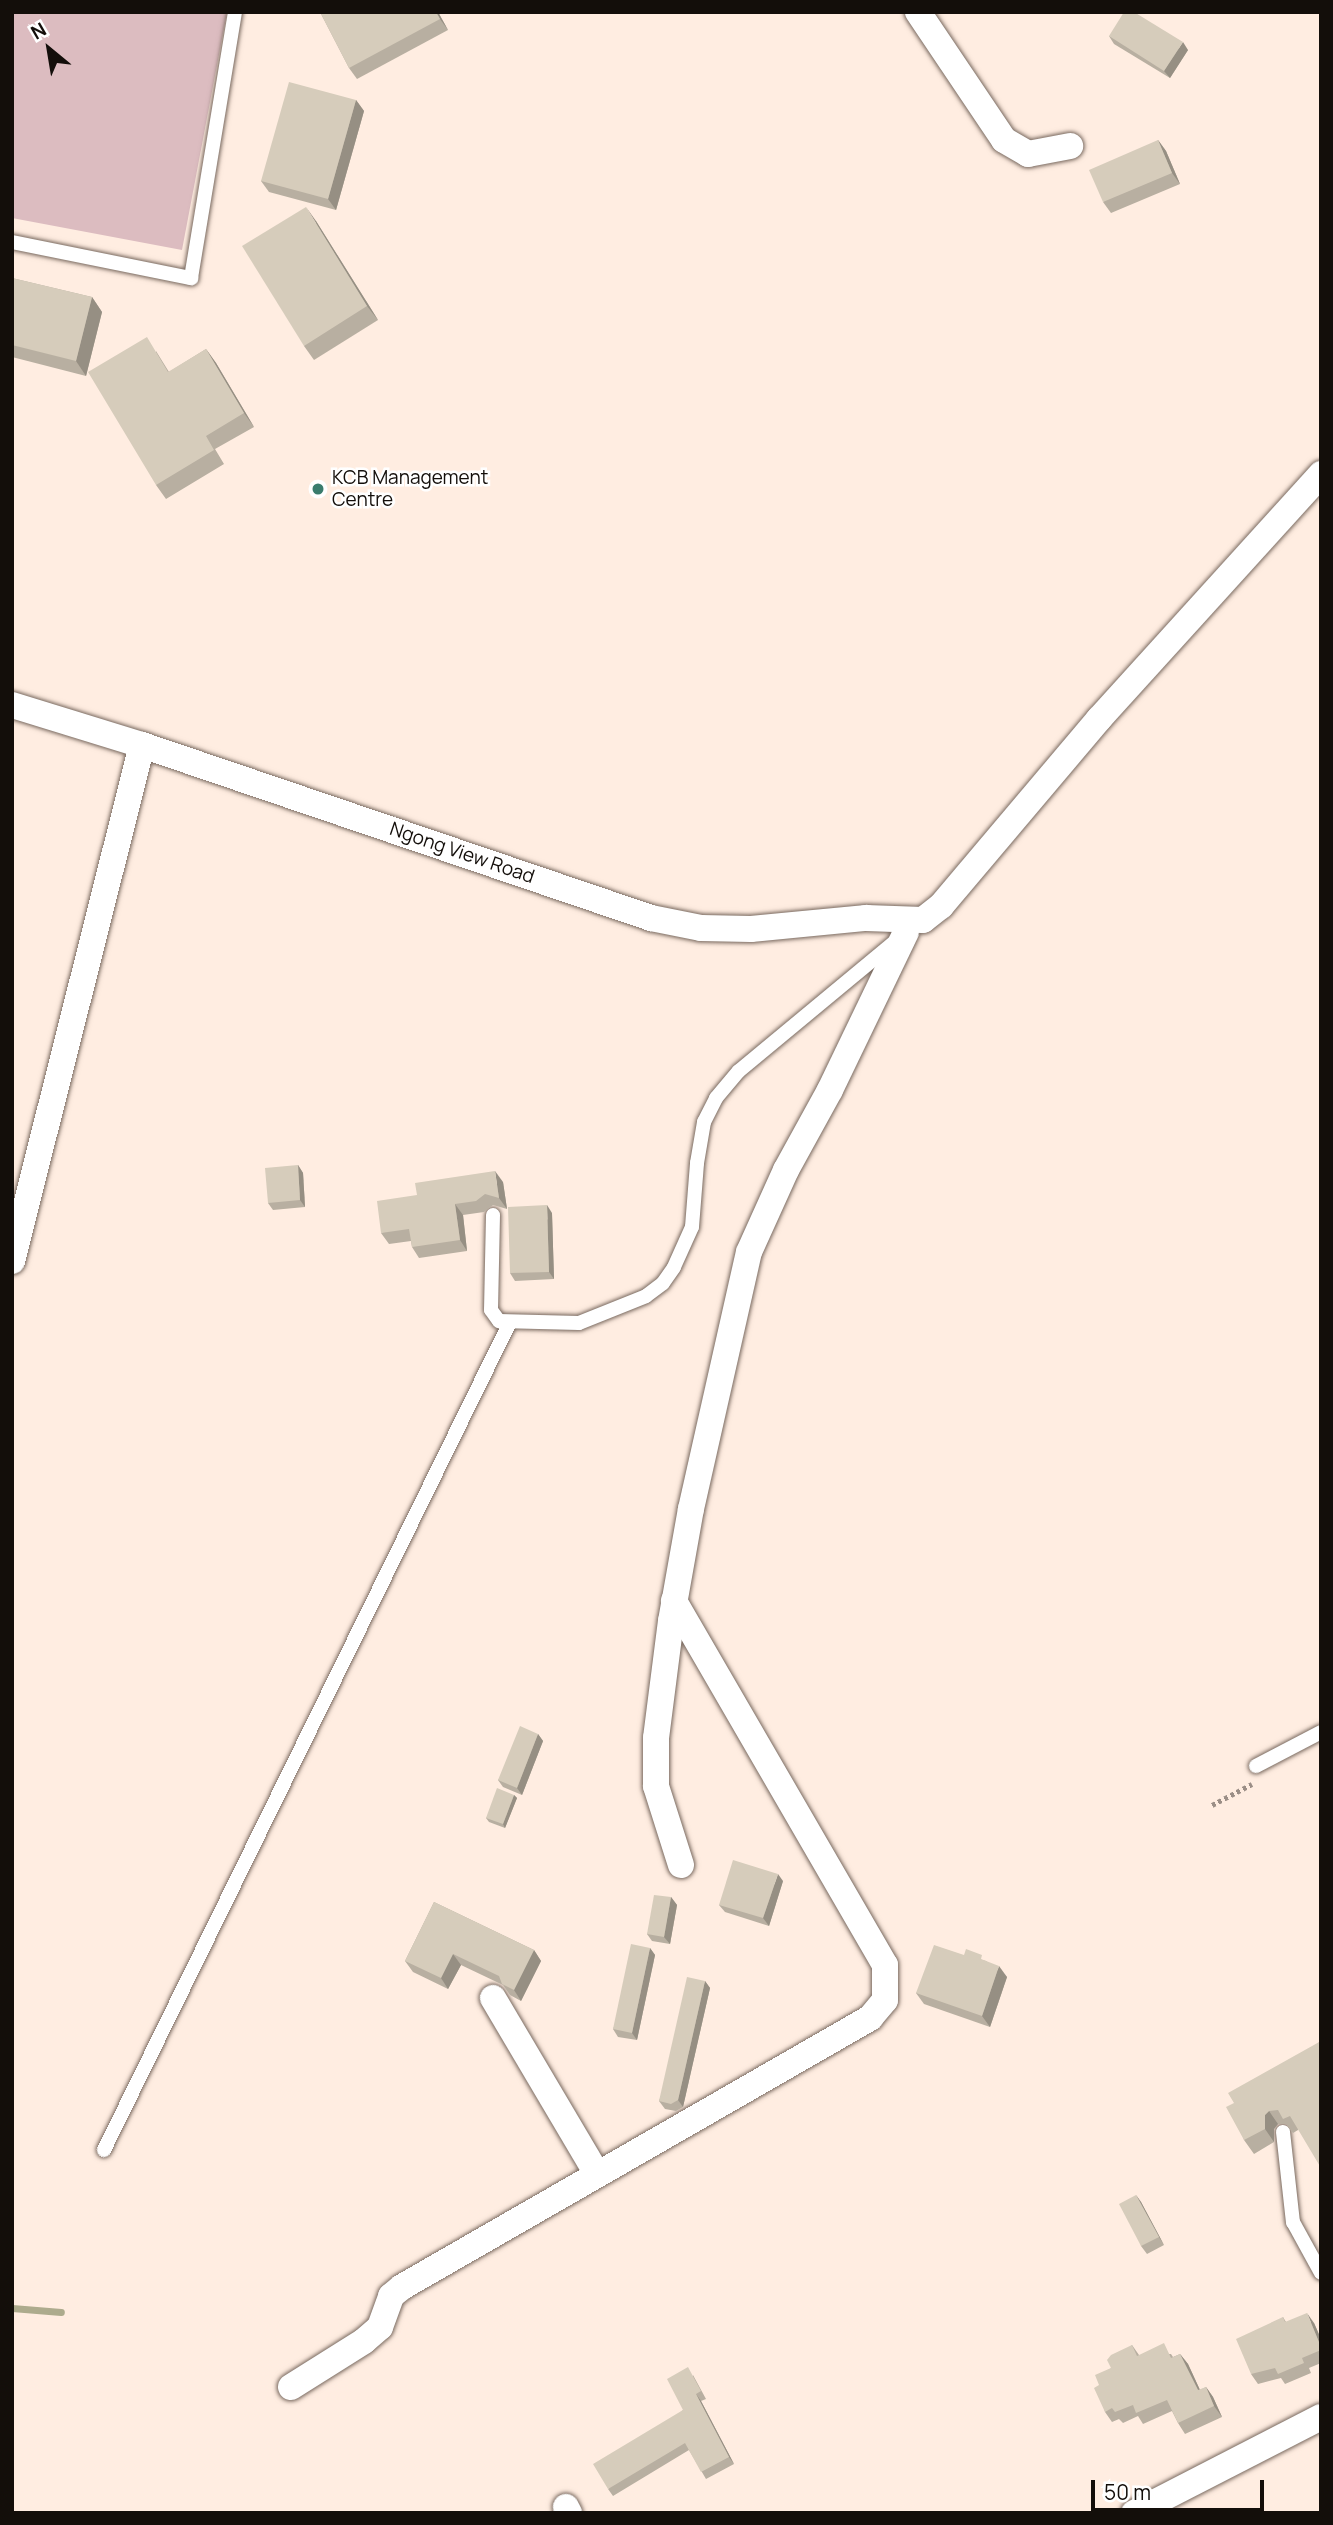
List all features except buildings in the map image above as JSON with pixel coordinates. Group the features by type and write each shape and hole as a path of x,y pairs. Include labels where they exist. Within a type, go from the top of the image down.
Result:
{"street":[{"path":"918,12 1004,140 1028,154 1070,146"},
{"path":"681,1865 656,1786 656,1738 674,1601 691,1509 749,1252 786,1170 915,926 940,906 1099,719 1321,474"},
{"name":"Ngong View Road","path":"12,705 142,744 651,918 701,928 751,929 866,918 915,926"},
{"path":"12,1261 142,744"},
{"path":"291,2387 364,2341 380,2327 391,2296 402,2287 870,2018 885,2000 885,1965 674,1601"},
{"path":"493,1998 597,2174"},
{"path":"1134,2513 1321,2417"}],"lane":[{"path":"12,242 191,278 235,12"},
{"path":"492,1214 491,1310 499,1321 509,1324 579,1324 646,1296 663,1283 674,1267 692,1227 704,1122 716,1098 739,1071 915,926"},
{"path":"104,2150 509,1324"},
{"path":"1256,1766 1321,1732"},
{"path":"1283,2132 1293,2222 1321,2273"}],"shaded area":[{"path":"12,12 227,12 182,250 12,218"}],"waterway":[{"path":"12,2308 61,2312"}],"place":[{"name":"KCB Management Centre","path":"318,489"}]}
